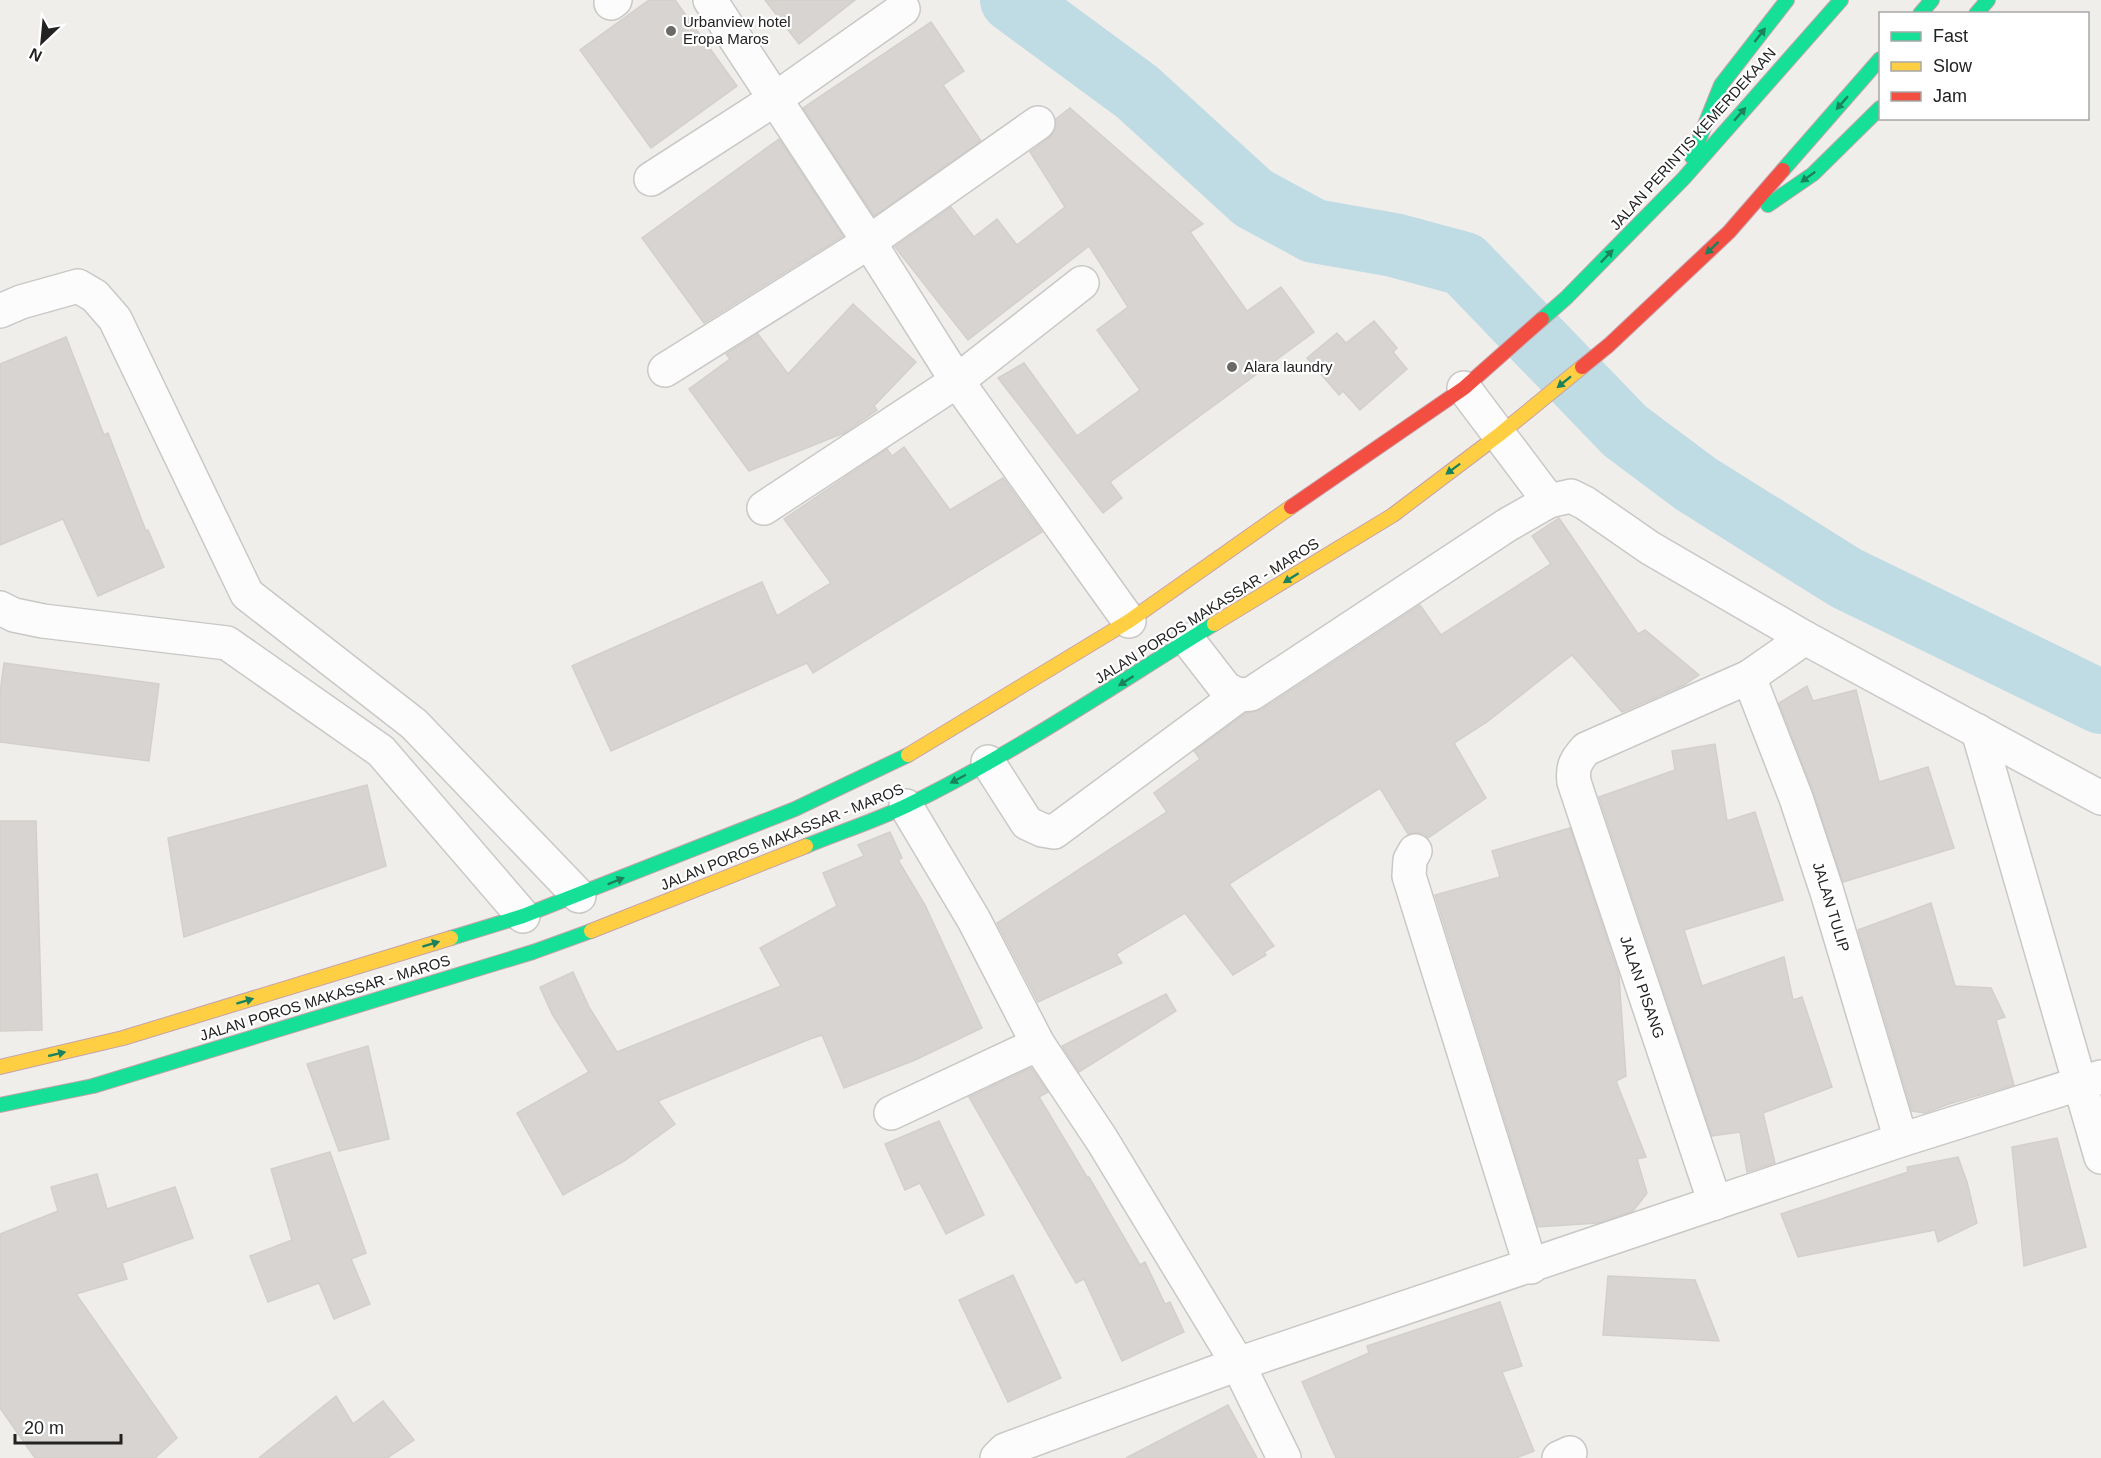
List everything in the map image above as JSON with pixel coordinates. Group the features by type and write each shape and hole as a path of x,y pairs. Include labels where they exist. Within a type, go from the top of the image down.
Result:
{"highway":[{"path":"1684,178 1721,85 1787,0"},
{"name":"JALAN PERINTIS KEMERDEKAAN","path":"1464,388 1566,298 1684,178 1841,0"},
{"path":"1922,12 1932,0"},
{"path":"1978,12 1988,0"},
{"path":"1729,232 1879,61"},
{"path":"1729,232 1813,174 1879,110"},
{"name":"JALAN POROS MAKASSAR - MAROS","path":"0,1105 93,1086 533,952 606,926 906,806 988,762 1112,689 1393,515 1500,434 1609,345 1729,232"},
{"name":"JALAN POROS MAKASSAR - MAROS","path":"0,1067 123,1038 523,916 579,896 795,809 895,763 1129,621 1294,504 1464,388"}],"street":[{"path":"710,0 957,381 1129,621"},
{"path":"651,179 775,99 903,9"},
{"path":"665,370 869,242 1038,123"},
{"path":"765,508 957,381 1082,283"},
{"path":"0,311 21,302 78,286 101,303 115,319 247,594 414,724 579,896"},
{"path":"1464,388 1549,501"},
{"path":"1188,640 1226,689 1239,695 1251,694 1507,525 1549,501 1571,496 1586,503 1650,548 1805,638 2101,798"},
{"path":"228,643 247,594"},
{"path":"0,608 14,615 43,621 228,643 381,751 523,916"},
{"path":"1749,677 1805,638"},
{"name":"JALAN PISANG","path":"1715,1203 1574,782 1572,770 1577,759 1586,749 1749,677"},
{"name":"JALAN TULIP","path":"1749,677 1796,798 1827,892 1901,1140"},
{"path":"988,762 1027,823 1042,830 1054,832 1239,695"},
{"path":"381,751 414,724"},
{"path":"1978,731 2090,1080 2101,1157"},
{"path":"906,806 974,920 1038,1044 1102,1140 1238,1364 1284,1458"},
{"path":"1415,851 1410,860 1409,876 1531,1267"},
{"path":"891,1113 1038,1044"},
{"path":"997,1458 1005,1450 1238,1364 1531,1267 1901,1140 2090,1080"}],"building":[{"path":"649,0 675,0 737,86 651,148 580,50"},
{"path":"765,0 855,0 799,44"},
{"path":"931,22 964,71 943,85 981,141 874,216 803,108"},
{"path":"1070,108 1203,224 1190,232 1247,311 1281,287 1314,332 1110,482 1122,498 1103,513 998,378 1024,363 1077,436 1140,390 1097,330 1128,307 1089,246 968,340 895,247 951,207 974,237 997,219 1017,245 1065,207 1030,152 1049,138 1055,130 1056,119"},
{"path":"779,139 843,236 704,323 642,238"},
{"path":"853,304 916,362 874,406 877,410 844,433 749,471 689,389 730,359 726,354 758,334 788,374"},
{"path":"1374,321 1397,348 1393,352 1407,369 1360,410 1343,391 1339,395 1307,358 1337,333 1346,343"},
{"path":"66,337 104,435 108,433 146,531 148,530 164,567 98,596 63,519 0,545 0,364"},
{"path":"904,447 950,510 1003,478 1042,532 813,673 807,663 611,751 572,666 762,582 777,616 831,583 784,519 887,449 892,456"},
{"path":"1559,518 1638,634 1645,630 1699,675 1684,685 1622,712 1572,655 1487,722 1454,743 1486,798 1428,838 1424,834 1415,832 1408,834 1380,788 1229,884 1274,946 1264,952 1266,955 1233,975 1185,913 1116,954 1122,963 1038,1002 997,923 1167,812 1154,793 1200,759 1194,751 1246,713 1261,710 1420,605 1441,635 1551,564 1532,536"},
{"path":"4,663 159,684 149,761 0,742 0,693"},
{"path":"1807,686 1813,701 1856,690 1879,782 1928,767 1954,848 1843,882 1813,791 1779,703"},
{"path":"1715,744 1727,821 1755,812 1783,900 1684,930 1702,986 1784,957 1793,1000 1802,997 1832,1087 1763,1113 1775,1163 1747,1172 1740,1132 1712,1136 1599,797 1675,770 1672,751"},
{"path":"367,785 386,866 184,937 168,838"},
{"path":"0,821 36,821 42,1030 0,1031"},
{"path":"1570,828 1619,976 1626,1076 1616,1081 1646,1157 1637,1159 1647,1193 1633,1211 1598,1223 1538,1227 1435,895 1500,877 1492,851"},
{"path":"890,832 902,858 898,860 925,905 982,1028 915,1060 844,1088 822,1035 810,1039 658,1101 675,1124 624,1161 563,1195 517,1113 589,1072 552,1014 540,987 573,972 589,1007 617,1052 781,986 760,948 837,906 823,873 864,856 858,845"},
{"path":"1931,903 1955,986 1991,988 2005,1017 1996,1020 2014,1085 1925,1113 1912,1111 1858,930"},
{"path":"1166,994 1176,1011 1079,1072 1062,1046"},
{"path":"368,1046 389,1139 339,1151 307,1064"},
{"path":"1031,1068 1048,1092 1039,1097 1140,1265 1145,1262 1165,1304 1170,1302 1184,1332 1122,1361 1084,1279 1076,1283 969,1097"},
{"path":"939,1121 984,1215 946,1234 920,1183 905,1190 885,1144"},
{"path":"2057,1138 2086,1247 2024,1266 2012,1147"},
{"path":"330,1152 366,1253 351,1259 370,1304 334,1319 319,1283 268,1302 250,1256 292,1240 271,1169"},
{"path":"1958,1157 1977,1223 1938,1242 1935,1230 1798,1257 1781,1214 1908,1172 1907,1167"},
{"path":"97,1174 107,1209 175,1187 193,1238 122,1263 127,1279 76,1294 177,1438 155,1458 35,1458 0,1408 0,1234 58,1211 51,1187"},
{"path":"1013,1275 1061,1378 1008,1402 959,1300"},
{"path":"1608,1276 1695,1280 1719,1341 1603,1335"},
{"path":"1500,1302 1522,1366 1502,1372 1534,1451 1516,1458 1336,1458 1302,1382 1369,1353 1367,1346"},
{"path":"336,1396 353,1424 383,1401 414,1440 387,1458 259,1458"},
{"path":"1228,1405 1257,1458 1126,1458"}],"waterway":[{"path":"1012,0 1137,92 1253,198 1314,231 1394,245 1464,264 1625,431 1696,484 1846,578 2101,702"}],"traffic: fast":[{"path":"1692,157 1721,85 1787,0"},
{"path":"1542,319 1566,298 1684,178 1841,0"},
{"path":"1922,12 1932,0"},
{"path":"1978,12 1988,0"},
{"path":"1783,170 1879,60"},
{"path":"1768,205 1813,174 1879,109"},
{"path":"806,846 896,811 987,764 1214,624"},
{"path":"451,938 523,916 795,809 908,755"},
{"path":"0,1105 93,1086 533,952 591,931"}],"traffic: slow":[{"path":"1214,624 1393,515 1500,434 1582,367"},
{"path":"908,755 1129,621 1291,507"},
{"path":"591,931 806,846"},
{"path":"0,1067 123,1038 451,938"}],"traffic: jam":[{"path":"1582,367 1609,345 1729,232 1783,170"},
{"path":"1291,507 1464,388 1542,319"}],"place":[{"name":"Urbanview hotel Eropa Maros","path":"671,31"},
{"name":"Alara laundry","path":"1232,367"}]}
